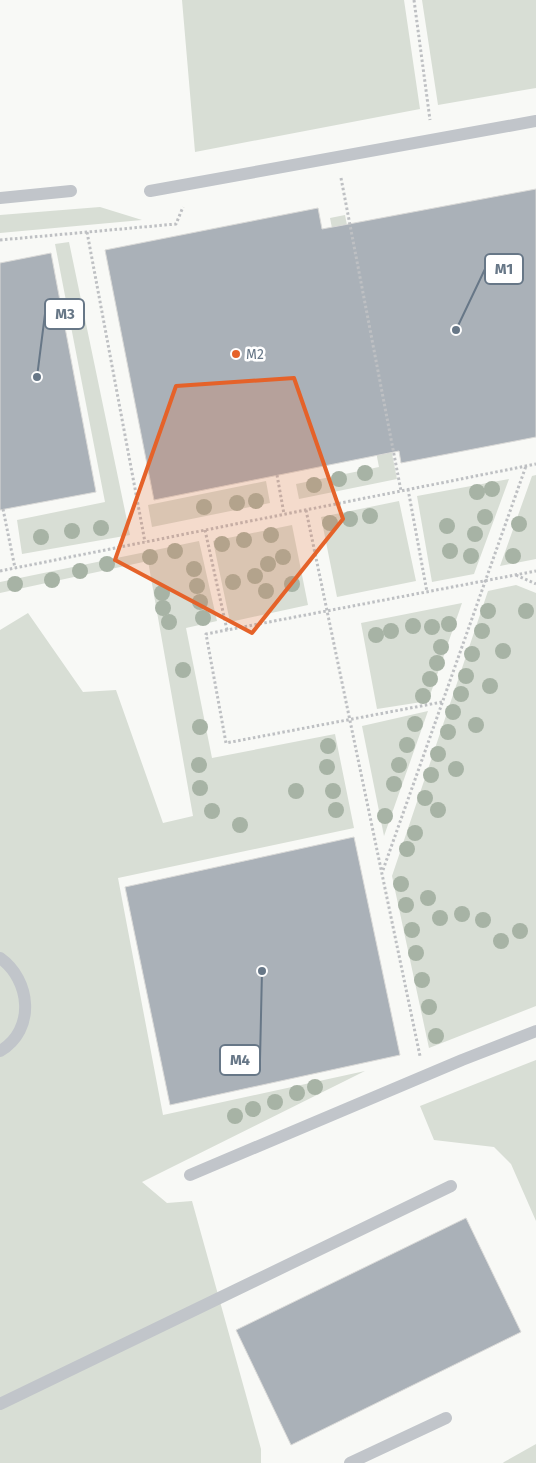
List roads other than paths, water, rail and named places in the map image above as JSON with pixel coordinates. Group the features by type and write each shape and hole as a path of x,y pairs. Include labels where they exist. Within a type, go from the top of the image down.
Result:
{"lane":[{"path":"150,191 536,121"},
{"path":"0,198 72,191"},
{"path":"0,958 10,965 21,981 26,1000 24,1018 17,1035 0,1051"},
{"path":"190,1175 462,1060 536,1031"},
{"path":"0,1404 451,1186"},
{"path":"350,1463 446,1418"}],"place":[{"name":"M1","path":"456,330"},
{"name":"M2","path":"236,354"},
{"name":"M3","path":"37,377"},
{"name":"M4","path":"262,971"}]}
